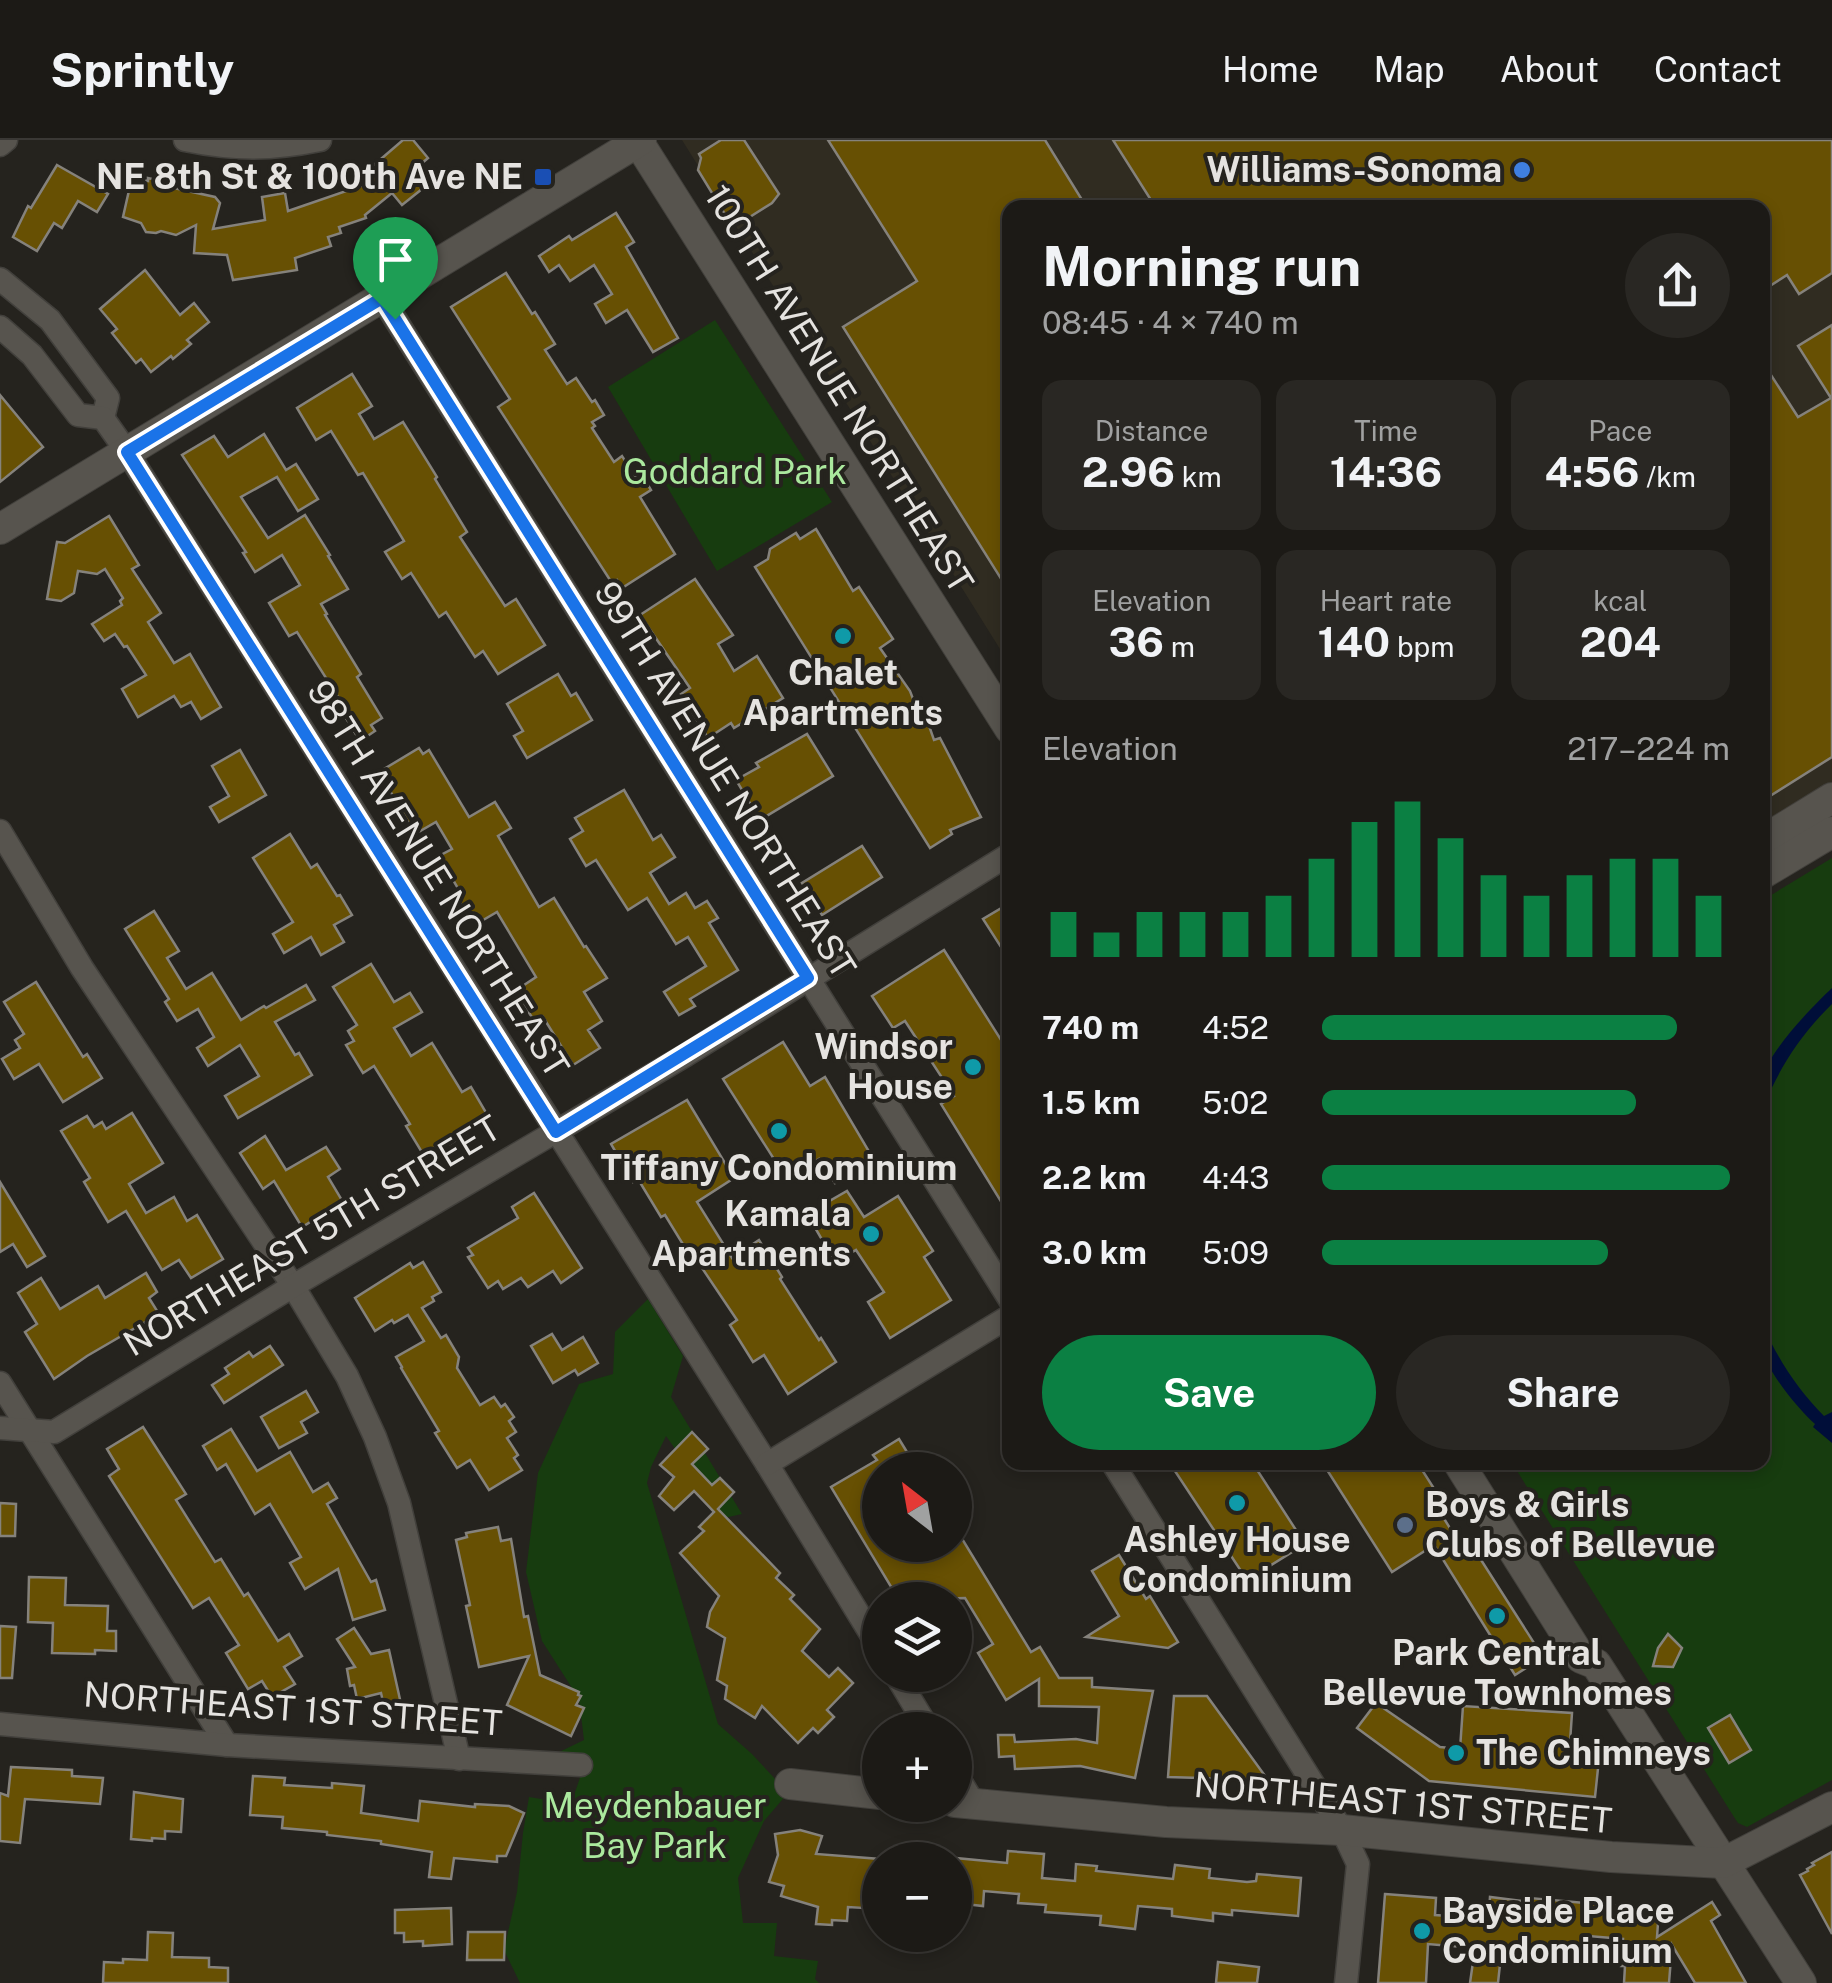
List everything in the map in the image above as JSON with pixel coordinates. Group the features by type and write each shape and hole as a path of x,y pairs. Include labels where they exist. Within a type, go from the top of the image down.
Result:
{"main road":[{"path":"0,529 639,140"},
{"name":"100TH AVENUE NORTHEAST","path":"639,140 1002,716"},
{"path":"1770,836 1832,798"},
{"path":"1770,869 1832,832"},
{"path":"1463,1470 1581,1658 1596,1664 1800,1983"},
{"path":"1486,1470 1598,1646 1596,1664"},
{"path":"790,1784 862,1792"},
{"name":"NORTHEAST 1ST STREET","path":"972,1804 1166,1822 1342,1830 1611,1857 1723,1863"},
{"path":"1723,1863 1832,1807"}],"street":[{"path":"0,145 6,140"},
{"path":"185,140 255,149 320,140"},
{"path":"0,279 50,320 108,398 103,418 78,415 32,355 0,327"},
{"name":"99TH AVENUE NORTHEAST","path":"382,298 1002,1287"},
{"name":"98TH AVENUE NORTHEAST","path":"103,418 862,1620"},
{"path":"0,832 82,968 293,1286 347,1376 399,1502 459,1759"},
{"name":"NORTHEAST 5TH STREET","path":"0,1428 54,1432 1002,859"},
{"path":"767,1464 1002,1321"},
{"path":"0,1383 227,1745"},
{"path":"1117,1470 1342,1830 1358,1864 1346,1983"},
{"name":"NORTHEAST 1ST STREET","path":"0,1724 227,1745 580,1766"}],"shaded area":[{"path":"682,140 1832,140 1832,785 1770,822 1770,200 1002,200 1002,652"}],"green space":[{"name":"Goddard Park","path":"715,320 832,502 717,571 608,387"},
{"path":"1832,858 1832,1780 1747,1827 1734,1817 1516,1470 1770,1470 1770,896"},
{"name":"Meydenbauer Bay Park","path":"648,1299 683,1356 671,1397 742,1514 724,1518 666,1436 647,1483 718,1724 788,1793 764,1821 738,1878 743,1923 777,1923 774,1956 818,1961 815,1979 819,1983 520,1983 504,1950 517,1892 529,1797 571,1804 586,1760 551,1756 584,1740 579,1699 542,1641 526,1572 538,1473 579,1384 613,1374 615,1332"}],"water":[{"path":"1832,988 1832,1004 1792,1052 1770,1092 1770,1060"},
{"path":"1770,1339 1805,1395 1824,1416 1832,1412 1832,1443 1813,1427 1815,1424 1770,1369"}],"building":[{"path":"403,140 413,140 428,158 414,170 427,185 402,205 392,193 366,218 339,227 341,233 328,237 331,246 295,258 297,270 233,280 227,255 194,253 196,225 176,235 146,232 141,223 123,217 130,186 135,187 137,179 148,178 215,197 220,203 213,229 265,220 262,197 285,193 288,211 361,186 379,171 374,165"},
{"path":"721,140 744,140 779,194 745,220 729,221 698,170 699,154"},
{"path":"828,140 1045,140 1082,200 1002,200 1002,580 843,327 917,281"},
{"path":"1113,140 1832,140 1832,273 1799,294 1787,275 1770,286 1770,200 1151,200"},
{"path":"57,165 108,194 97,212 78,201 62,228 54,223 37,251 13,237 28,206 31,208"},
{"path":"616,213 634,242 626,247 678,338 653,352 627,310 606,323 595,304 612,294 594,265 570,281 559,265 549,272 539,256"},
{"path":"145,270 180,315 194,303 209,322 187,340 191,344 151,372 141,359 136,363 112,333 117,329 100,309"},
{"path":"506,273 555,344 545,350 567,384 576,378 604,415 592,422 592,428 614,462 622,456 636,478 642,475 651,490 640,497 675,554 622,588 617,580 612,583 498,407 510,399 451,307"},
{"path":"1832,325 1832,757 1770,796 1770,373 1798,417 1831,398 1798,346"},
{"path":"352,374 372,406 359,414 374,439 403,422 467,532 460,537 505,606 516,599 545,645 498,674 483,651 475,657 446,612 439,617 411,573 402,579 385,552 404,541 363,473 358,475 331,431 316,440 297,408"},
{"path":"0,395 43,447 0,482"},
{"path":"264,434 286,470 296,464 318,499 298,511 277,477 241,497 268,538 305,515 348,589 321,604 382,718 371,725 375,731 360,741 341,710 345,708 297,632 289,636 269,603 300,585 282,555 255,572 182,455 214,436 228,457"},
{"path":"109,516 139,565 132,569 161,613 148,622 174,663 190,654 221,707 201,719 191,702 181,707 174,696 138,717 122,689 146,675 115,634 104,641 92,624 122,605 123,598 105,569 97,574 78,571 74,593 61,601 47,599 57,542 65,543"},
{"path":"816,529 853,591 859,587 893,639 880,648 910,691 934,740 940,738 981,817 950,830 952,834 930,848 755,567 768,559 770,549 796,533 800,539"},
{"path":"695,579 733,635 718,644 734,671 757,656 783,698 734,728 731,723 708,738 681,694 690,688 640,615"},
{"path":"558,674 571,696 576,693 592,720 527,758 514,736 523,731 507,704"},
{"path":"807,734 833,776 760,820 736,780 759,767 756,763"},
{"path":"419,748 423,754 429,750 469,817 495,802 511,828 498,836 539,907 554,898 607,978 584,992 602,1021 588,1030 600,1048 573,1065 543,1017 535,1022 515,991 536,977 497,912 478,923 473,913 468,916 454,893 459,890 439,856 452,849 436,822 415,834 379,772"},
{"path":"240,750 266,795 219,822 210,807 229,796 212,766"},
{"path":"624,790 653,840 661,835 675,857 650,873 669,904 686,893 695,908 707,901 718,918 709,923 738,970 690,999 695,1006 679,1015 664,992 706,966 688,937 676,944 647,898 628,910 596,860 586,866 570,839 583,831 575,818"},
{"path":"290,834 311,868 317,864 352,915 334,925 344,942 321,955 311,937 284,953 273,934 293,922 253,858"},
{"path":"862,846 882,877 822,915 802,883"},
{"path":"1002,908 1002,949 983,919"},
{"path":"154,911 179,951 167,958 186,989 212,973 241,1020 306,985 315,1000 275,1022 312,1075 238,1118 225,1096 259,1076 240,1045 208,1066 197,1048 214,1037 198,1009 177,1021 165,1002 169,999 125,929"},
{"name":"Windsor House","path":"944,950 1002,1041 1002,1203 941,1104 954,1096 905,1021 893,1028 872,996"},
{"path":"371,964 394,1002 410,993 422,1012 394,1028 411,1056 432,1043 462,1092 471,1087 488,1116 450,1144 448,1140 423,1154 406,1126 410,1124 374,1066 363,1073 346,1045 354,1041 348,1031 357,1025 333,987"},
{"path":"36,982 83,1057 87,1054 102,1078 63,1102 39,1064 14,1079 2,1059 20,1048 15,1040 24,1034 4,1002"},
{"path":"783,1042 810,1086 825,1077 874,1160 835,1183 819,1159 786,1178 723,1079"},
{"path":"687,1100 734,1178 697,1202 732,1258 759,1240 780,1279 836,1362 788,1394 764,1355 753,1362 730,1325 737,1320 665,1215 661,1217 638,1179 633,1182 611,1144"},
{"path":"132,1113 163,1163 129,1184 146,1213 174,1197 187,1221 197,1215 223,1259 191,1278 179,1260 162,1270 126,1211 108,1222 84,1182 90,1178 61,1131 87,1116 94,1127 102,1122 106,1129"},
{"path":"265,1136 286,1170 326,1147 340,1169 328,1177 343,1202 302,1227 274,1181 263,1189 240,1153"},
{"path":"0,1182 45,1256 27,1267 13,1244 0,1252"},
{"name":"Kamala Apartments","path":"847,1191 864,1217 898,1196 933,1251 924,1257 951,1300 890,1338 868,1302 884,1292 856,1250 835,1262 807,1214"},
{"path":"534,1193 582,1268 561,1283 553,1271 528,1287 521,1278 503,1289 498,1281 488,1288 468,1257 473,1255 468,1248 518,1218 512,1207"},
{"path":"423,1262 441,1292 422,1308 459,1357 457,1368 480,1405 494,1397 514,1417 509,1421 516,1432 507,1438 522,1470 489,1490 470,1460 457,1468 401,1368 396,1357 424,1341 408,1315 375,1331 355,1298 410,1263 413,1268"},
{"path":"146,1273 157,1292 149,1298 159,1314 54,1379 25,1332 37,1324 18,1293 41,1278 60,1309 98,1286 105,1298"},
{"path":"552,1334 562,1350 583,1337 598,1363 553,1383 531,1346"},
{"path":"270,1346 283,1365 224,1403 212,1385 229,1374 225,1368 249,1352 253,1357"},
{"path":"306,1391 318,1412 301,1422 307,1433 279,1448 261,1417"},
{"path":"143,1427 186,1494 176,1500 215,1562 221,1559 278,1641 289,1634 302,1656 284,1667 295,1684 272,1697 262,1681 248,1689 226,1653 239,1645 209,1598 193,1608 109,1476 119,1469 107,1449"},
{"path":"231,1429 257,1471 290,1452 313,1492 328,1483 337,1498 327,1504 371,1582 376,1580 385,1610 353,1620 338,1569 305,1589 290,1563 301,1557 270,1504 255,1514 226,1464 217,1470 203,1446"},
{"path":"692,1432 708,1449 692,1464 712,1485 720,1478 734,1492 718,1509 780,1573 776,1578 794,1595 790,1599 820,1629 802,1651 829,1677 838,1668 853,1683 827,1710 834,1717 818,1733 813,1728 798,1743 762,1706 755,1718 725,1699 727,1686 717,1680 725,1638 707,1627 719,1596 680,1553 704,1531 699,1527 714,1512 694,1491 674,1510 659,1496 674,1477 660,1465"},
{"path":"899,1439 907,1452 878,1452"},
{"path":"862,1469 862,1539 831,1487"},
{"name":"Ashley House Condominium","path":"1174,1470 1257,1470 1305,1544 1247,1580"},
{"name":"Boys & Girls Clubs of Bellevue","path":"1327,1470 1422,1470 1449,1512 1443,1517 1468,1557 1476,1552 1543,1657 1515,1675 1434,1545 1392,1572"},
{"path":"0,1503 16,1504 15,1536 0,1536"},
{"path":"498,1527 501,1541 511,1539 524,1617 528,1616 540,1675 581,1696 576,1705 584,1708 571,1736 507,1705 529,1656 479,1667 456,1540 467,1537 466,1533"},
{"path":"972,1555 1031,1652 1040,1647 1059,1678 1092,1678 1092,1687 1153,1691 1135,1778 1080,1766 1015,1769 1014,1756 999,1757 998,1735 1014,1735 1015,1742 1076,1739 1097,1743 1099,1707 1039,1706 1039,1679 1006,1700 978,1653 993,1644 972,1610 972,1582 888,1582 876,1562 972,1562"},
{"path":"1119,1555 1178,1642 1168,1648 1086,1637 1119,1616 1092,1571"},
{"path":"29,1577 66,1578 65,1605 108,1606 107,1631 116,1631 116,1651 52,1653 53,1623 28,1622"},
{"path":"0,1626 16,1627 12,1678 0,1678"},
{"path":"354,1628 371,1654 389,1650 401,1704 384,1706 381,1693 357,1699 347,1669 355,1667 337,1639"},
{"path":"1668,1634 1682,1648 1673,1667 1653,1666 1658,1648"},
{"path":"1174,1696 1207,1696 1268,1780 1168,1777"},
{"name":"The Chimneys","path":"1376,1703 1440,1747 1460,1749 1463,1706 1572,1713 1569,1757 1599,1759 1595,1797 1429,1781 1357,1728"},
{"path":"1730,1715 1751,1750 1729,1763 1708,1728"},
{"path":"11,1767 72,1770 72,1776 103,1778 100,1804 25,1799 20,1843 0,1841 0,1793 8,1796"},
{"path":"253,1776 285,1778 284,1785 364,1786 361,1813 418,1821 420,1801 509,1806 524,1813 506,1856 497,1856 497,1862 454,1858 451,1879 429,1877 432,1852 327,1832 282,1828 283,1817 250,1815"},
{"path":"134,1792 183,1799 181,1832 165,1831 165,1839 152,1841 131,1839"},
{"path":"800,1830 822,1836 816,1854 862,1858 862,1908 848,1907 847,1921 816,1924 818,1907 781,1896 784,1886 769,1882 778,1855 775,1834"},
{"path":"1008,1851 1044,1854 1042,1878 1075,1881 1076,1864 1097,1866 1096,1871 1173,1879 1175,1865 1210,1869 1209,1878 1247,1882 1256,1881 1257,1874 1301,1878 1298,1916 1232,1910 1232,1915 1213,1913 1213,1921 1172,1916 1172,1909 1138,1906 1135,1929 1100,1925 1101,1916 1045,1912 1046,1905 1018,1903 1019,1894 984,1891 983,1906 972,1905 972,1860 1007,1863"},
{"path":"1832,1852 1832,1934 1800,1875"},
{"path":"1385,1894 1436,1898 1435,1915 1479,1918 1480,1909 1489,1911 1490,1897 1659,1910 1657,1937 1712,1902 1720,1915 1711,1921 1746,1983 1695,1983 1672,1945 1669,1983 1624,1983 1623,1939 1589,1936 1587,1963 1501,1955 1498,1983 1470,1983 1475,1948 1428,1944 1426,1983 1378,1983"},
{"path":"451,1908 452,1944 423,1946 423,1941 404,1942 404,1933 395,1933 395,1910"},
{"path":"148,1932 173,1933 172,1957 209,1958 209,1967 228,1968 228,1983 103,1983 104,1962 147,1960"},
{"path":"468,1932 505,1932 504,1960 467,1960"},
{"path":"1218,1962 1259,1967 1257,1983 1216,1983"}],"place":[{"name":"Williams-Sonoma","path":"1522,170"},
{"name":"NE 8th St & 100th Ave NE","path":"543,177"},
{"name":"Chalet Apartments","path":"843,636"},
{"name":"Windsor House","path":"973,1067"},
{"name":"Tiffany Condominium","path":"779,1131"},
{"name":"Kamala Apartments","path":"871,1234"},
{"name":"Ashley House Condominium","path":"1237,1503"},
{"name":"Boys & Girls Clubs of Bellevue","path":"1405,1525"},
{"name":"Park Central Bellevue Townhomes","path":"1497,1616"},
{"name":"The Chimneys","path":"1456,1753"},
{"name":"Bayside Place Condominium","path":"1422,1931"}],"route":[{"path":"382,298 395,319 808,978 556,1132 127,452 382,298"}]}
